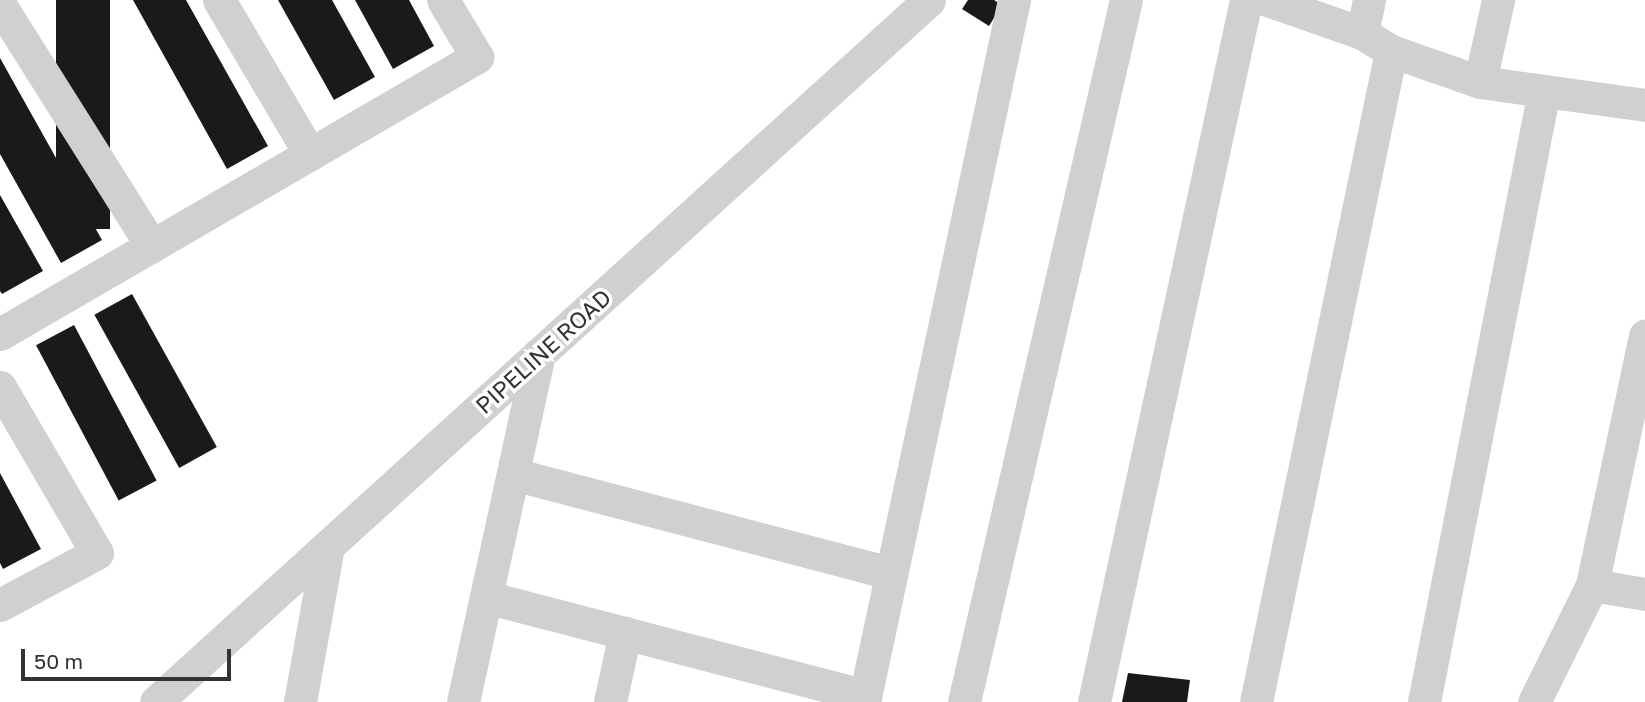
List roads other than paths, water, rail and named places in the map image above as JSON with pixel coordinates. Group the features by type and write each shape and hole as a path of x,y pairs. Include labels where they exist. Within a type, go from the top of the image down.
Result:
{"street":[{"path":"219,0 310,154"},
{"path":"0,334 477,57 443,0"},
{"name":"PIPELINE ROAD","path":"156,702 929,0"},
{"path":"486,597 864,699 1014,0"},
{"path":"964,702 1126,0"},
{"path":"1094,702 1247,0"},
{"path":"1267,0 1362,33 1391,51 1480,82 1645,105"},
{"path":"1362,33 1369,0"},
{"path":"1480,82 1498,0"},
{"path":"0,5 152,246"},
{"path":"1256,702 1391,51"},
{"path":"1424,702 1544,91"},
{"path":"1534,702 1592,585 1645,336"},
{"path":"463,702 539,354"},
{"path":"0,387 97,553 0,605"},
{"path":"513,474 890,573"},
{"path":"300,702 328,546"},
{"path":"1592,585 1645,594"},
{"path":"610,702 625,634"}]}
